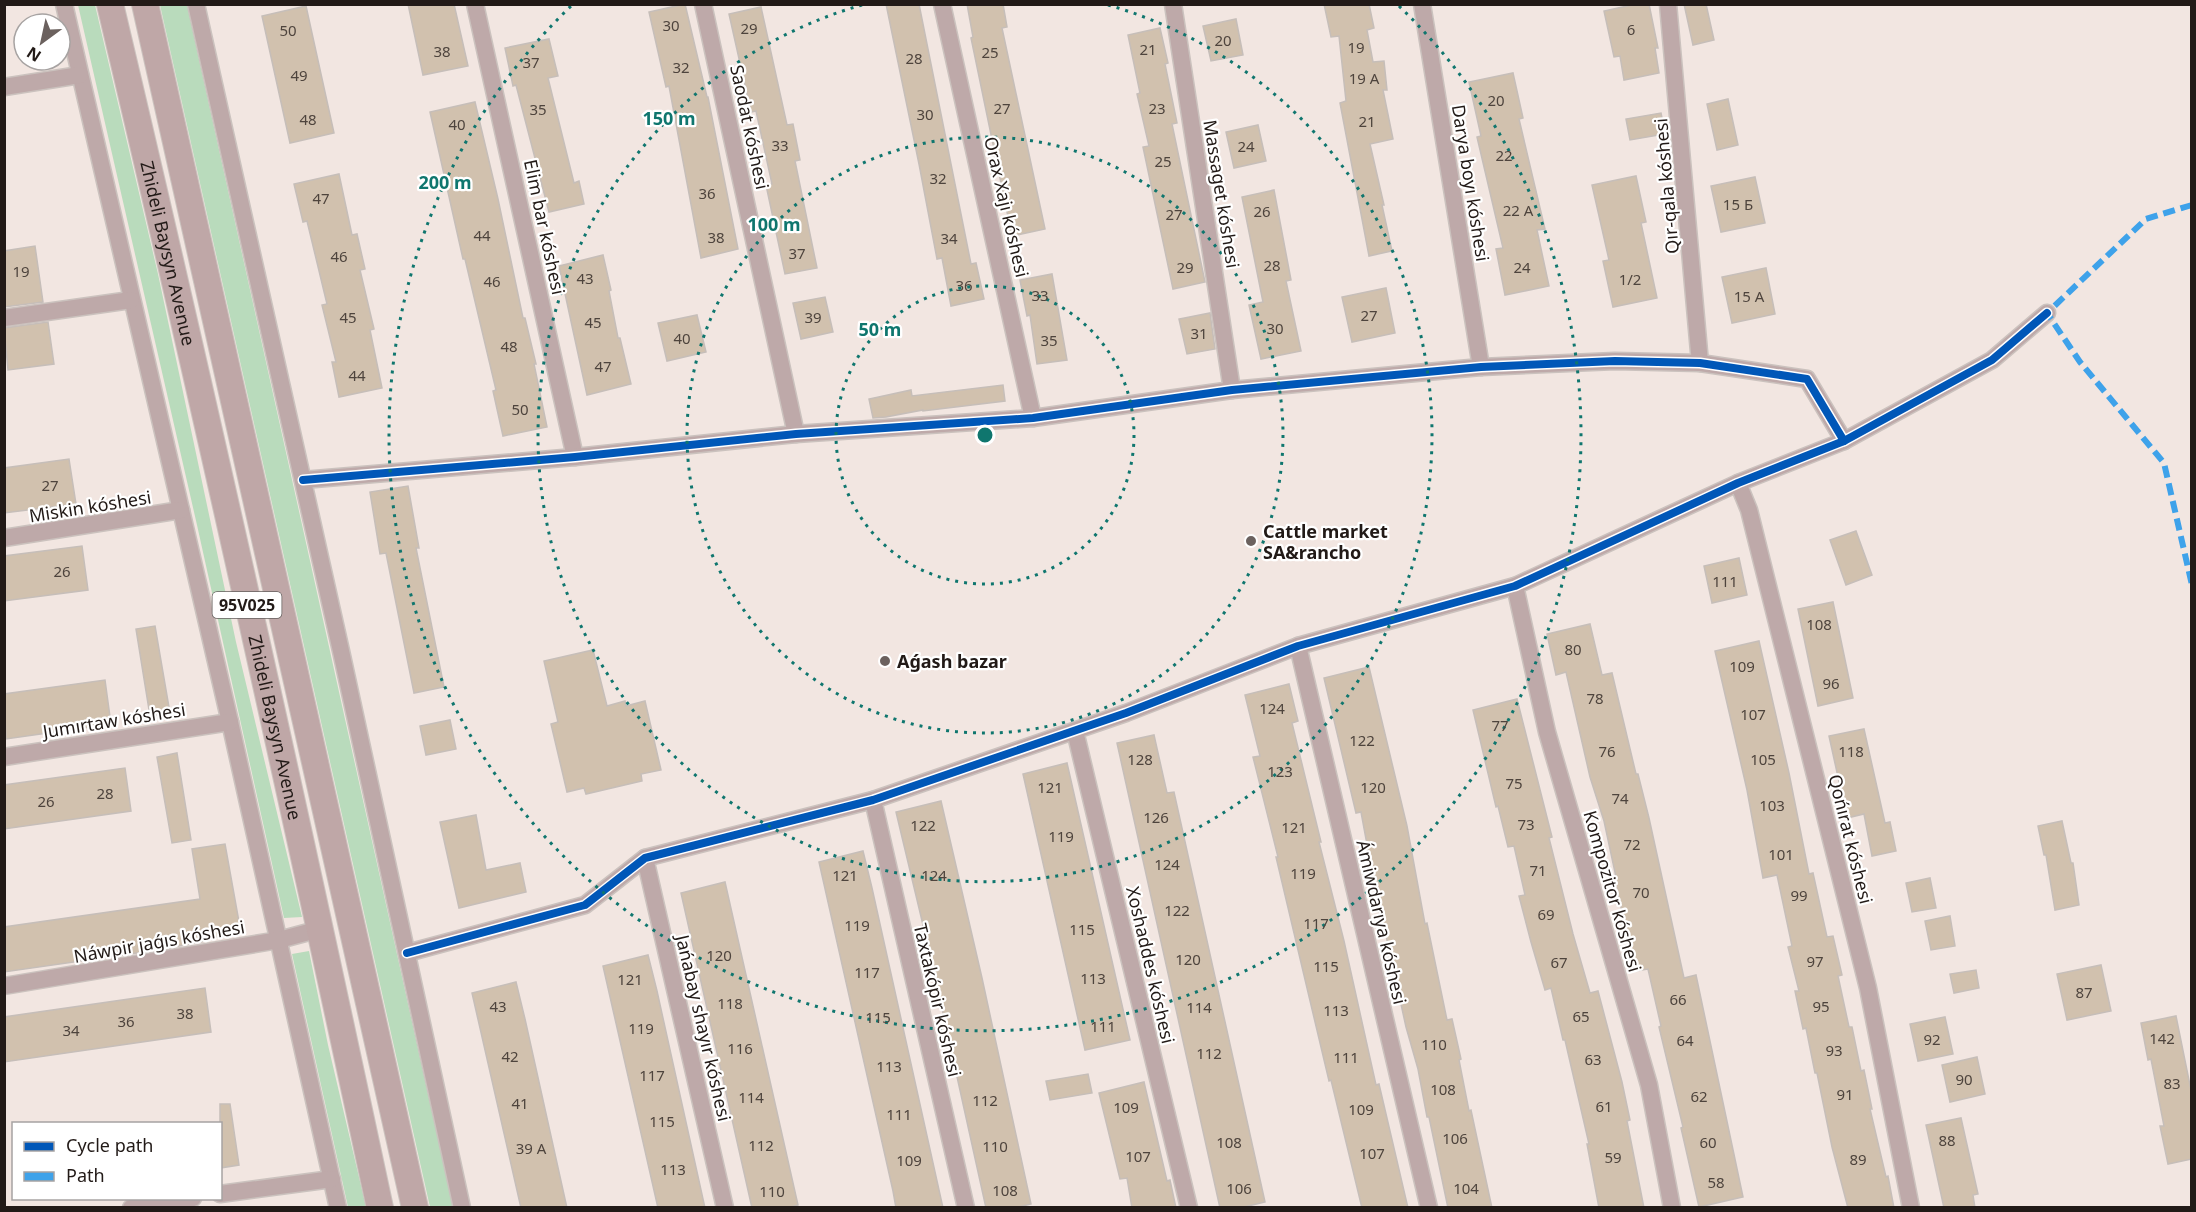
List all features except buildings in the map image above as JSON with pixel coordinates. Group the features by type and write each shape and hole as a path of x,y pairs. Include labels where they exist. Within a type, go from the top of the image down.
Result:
{"main road":[{"name":"Zhideli Baysyn Avenue","path":"110,4 163,229 320,929 380,1208"},
{"name":"Zhideli Baysyn Avenue","path":"145,4 415,1208"}],"street":[{"path":"64,4 230,722 338,1208"},
{"path":"196,4 462,1208"},
{"name":"Elim bar kóshesi","path":"476,4 576,457"},
{"name":"Saodat kóshesi","path":"703,4 796,434"},
{"name":"Orax Xajı kóshesi","path":"942,4 1034,418"},
{"name":"Massaget kóshesi","path":"1173,4 1232,390"},
{"name":"Darya boyı kóshesi","path":"1422,4 1481,367"},
{"name":"Qır-qala kóshesi","path":"1668,4 1700,363"},
{"path":"4,87 80,75"},
{"path":"4,318 131,300"},
{"path":"407,953 585,905 645,858 873,800 1075,731 1298,646 1515,586 1738,483 1844,441 1992,360 2047,313"},
{"path":"303,480 576,457 796,434 1034,418 1232,390 1481,367 1615,361 1700,363 1807,379 1844,441"},
{"name":"Qońırat kóshesi","path":"1738,483 1749,510 1868,988 1911,1208"},
{"name":"Miskin kóshesi","path":"4,538 181,510"},
{"name":"Kompozitor kóshesi","path":"1515,586 1547,732 1649,1085 1672,1208"},
{"name":"Ámiwdarıya kóshesi","path":"1298,646 1429,1208"},
{"name":"Jumırtaw kóshesi","path":"4,757 230,722"},
{"name":"Xoshaddes kóshesi","path":"1075,731 1189,1208"},
{"name":"Taxtakópir kóshesi","path":"873,800 966,1208"},
{"name":"Jańabay shayır kóshesi","path":"645,858 725,1208"},
{"name":"Náwpir jaǵıs kóshesi","path":"4,986 279,940 320,929"},
{"path":"222,1194 332,1179"},
{"path":"131,1208 181,1200"}],"green space":[{"path":"78,5 95,5 158,274 236,642 302,917 284,918"},
{"path":"160,5 187,5 453,1207 430,1207"},
{"path":"309,951 328,1045 366,1207 348,1207 292,954"}],"marked path":[{"path":"2192,205 2146,219 2047,313 2080,362 2164,463 2192,585"}],"cycle path":[{"path":"407,953 585,905 645,858 873,800 1126,713 1298,646 1515,586 1738,483 1844,441 1992,360 2047,313"},
{"path":"303,480 575,457 796,434 1033,418 1232,390 1481,367 1615,361 1700,363 1807,379 1844,441"}],"place":[{"name":"Cattle market SA&rancho","path":"1251,541"},
{"name":"Aǵash bazar","path":"885,661"}]}
